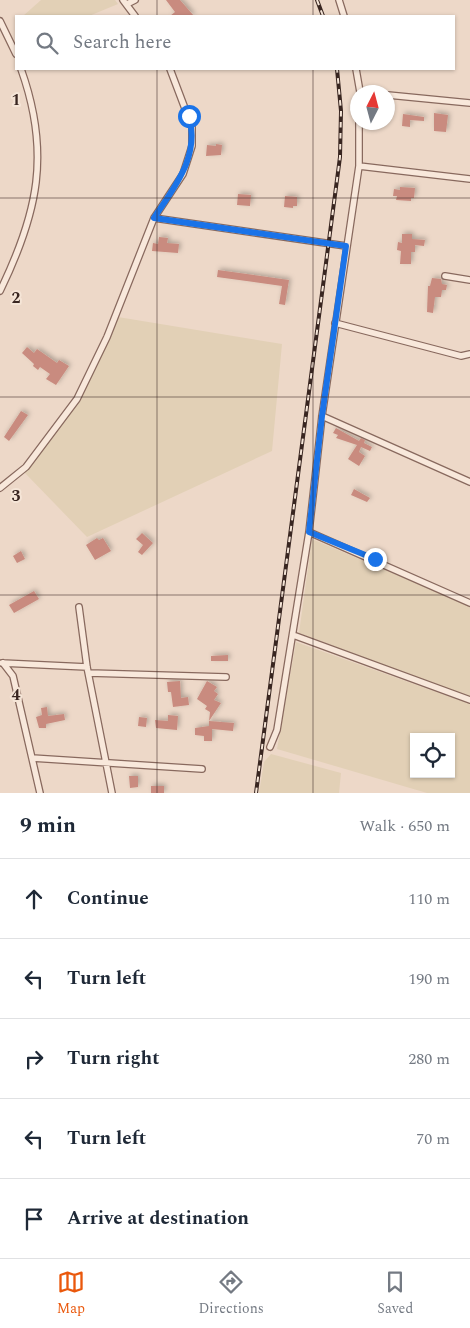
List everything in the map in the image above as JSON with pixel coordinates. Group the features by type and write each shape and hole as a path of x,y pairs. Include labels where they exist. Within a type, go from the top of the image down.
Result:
{"street":[{"path":"133,15 125,2 135,0"},
{"path":"339,0 344,15"},
{"path":"0,21 15,52"},
{"path":"0,291 28,222 37,177 38,136 33,104 22,70"},
{"path":"0,488 26,467 77,399 107,337 154,218 183,174 192,146 192,127 170,70"},
{"path":"356,70 359,85"},
{"path":"395,96 470,103"},
{"path":"270,747 277,730 309,532 322,416 359,166 359,130"},
{"path":"359,166 470,179"},
{"path":"154,218 346,246"},
{"path":"445,276 470,280"},
{"path":"335,323 461,356 470,354"},
{"path":"322,416 470,482"},
{"path":"309,532 470,603"},
{"path":"78,607 112,793"},
{"path":"293,635 470,700"},
{"path":"2,663 226,678"},
{"path":"2,663 13,676 40,793"},
{"path":"32,758 106,761 202,769"}],"shaded area":[{"path":"41,0 115,0 118,4 91,15 24,15"},
{"path":"118,317 282,344 272,451 87,537 24,472 63,423 87,385"},
{"path":"312,539 470,606 470,697 299,633"},
{"path":"296,642 470,704 470,793 427,793 277,749"},
{"path":"271,754 341,773 339,793 259,793 264,762"}],"building":[{"path":"166,0 180,0 193,15 171,15 175,12"},
{"path":"434,113 448,115 446,132 434,131"},
{"path":"403,114 424,117 424,121 410,120 410,127 402,126"},
{"path":"216,144 222,145 221,155 206,156 207,145 216,146"},
{"path":"400,187 415,188 414,198 411,198 411,201 396,200 397,196 393,196 394,189 400,190"},
{"path":"238,194 251,195 250,206 237,205"},
{"path":"285,196 297,197 297,206 293,206 293,208 284,207"},
{"path":"402,234 412,234 412,239 425,240 424,246 415,245 415,252 411,252 411,264 400,264 401,251 397,250 398,242 402,243"},
{"path":"159,237 168,238 167,243 179,244 178,253 152,251 153,243 158,244"},
{"path":"218,270 289,280 285,305 279,304 282,286 217,277"},
{"path":"432,278 441,279 442,284 447,285 446,290 442,290 441,297 435,297 433,313 427,312 428,286 430,286"},
{"path":"27,347 34,353 37,349 57,363 59,360 69,366 56,385 46,379 50,374 40,367 38,370 22,353"},
{"path":"21,411 28,415 9,441 4,437"},
{"path":"336,428 359,441 361,438 365,440 364,443 372,447 370,451 361,447 359,452 365,456 359,466 348,459 357,445 336,438 338,435 333,433"},
{"path":"354,489 370,498 367,502 351,495"},
{"path":"142,533 153,543 142,555 138,552 143,545 136,539"},
{"path":"97,538 99,540 103,538 111,551 95,560 86,545"},
{"path":"21,551 25,559 17,563 13,556"},
{"path":"34,591 39,599 14,613 9,605"},
{"path":"228,655 228,661 211,661 211,656"},
{"path":"180,681 181,698 188,697 189,705 173,707 171,692 168,692 167,682"},
{"path":"207,681 217,687 214,691 218,694 214,700 221,703 209,721 210,712 205,709 207,706 197,699"},
{"path":"47,707 48,716 64,714 65,720 46,724 46,728 39,728 36,717 42,715 41,708"},
{"path":"168,715 178,716 177,730 156,728 155,720 168,721"},
{"path":"139,717 147,718 146,727 138,726"},
{"path":"209,721 234,723 233,731 212,729 212,741 204,741 204,736 195,735 195,728 209,726"},
{"path":"129,776 138,776 138,787 130,788"},
{"path":"151,786 164,786 164,793 151,793"}],"railway":[{"path":"317,0 323,15"},
{"path":"256,793 340,157 341,111 337,70"}],"route":[{"path":"189,116 192,127 192,146 189,159 183,174 154,218 346,246 308,526 309,532 375,559"}]}
